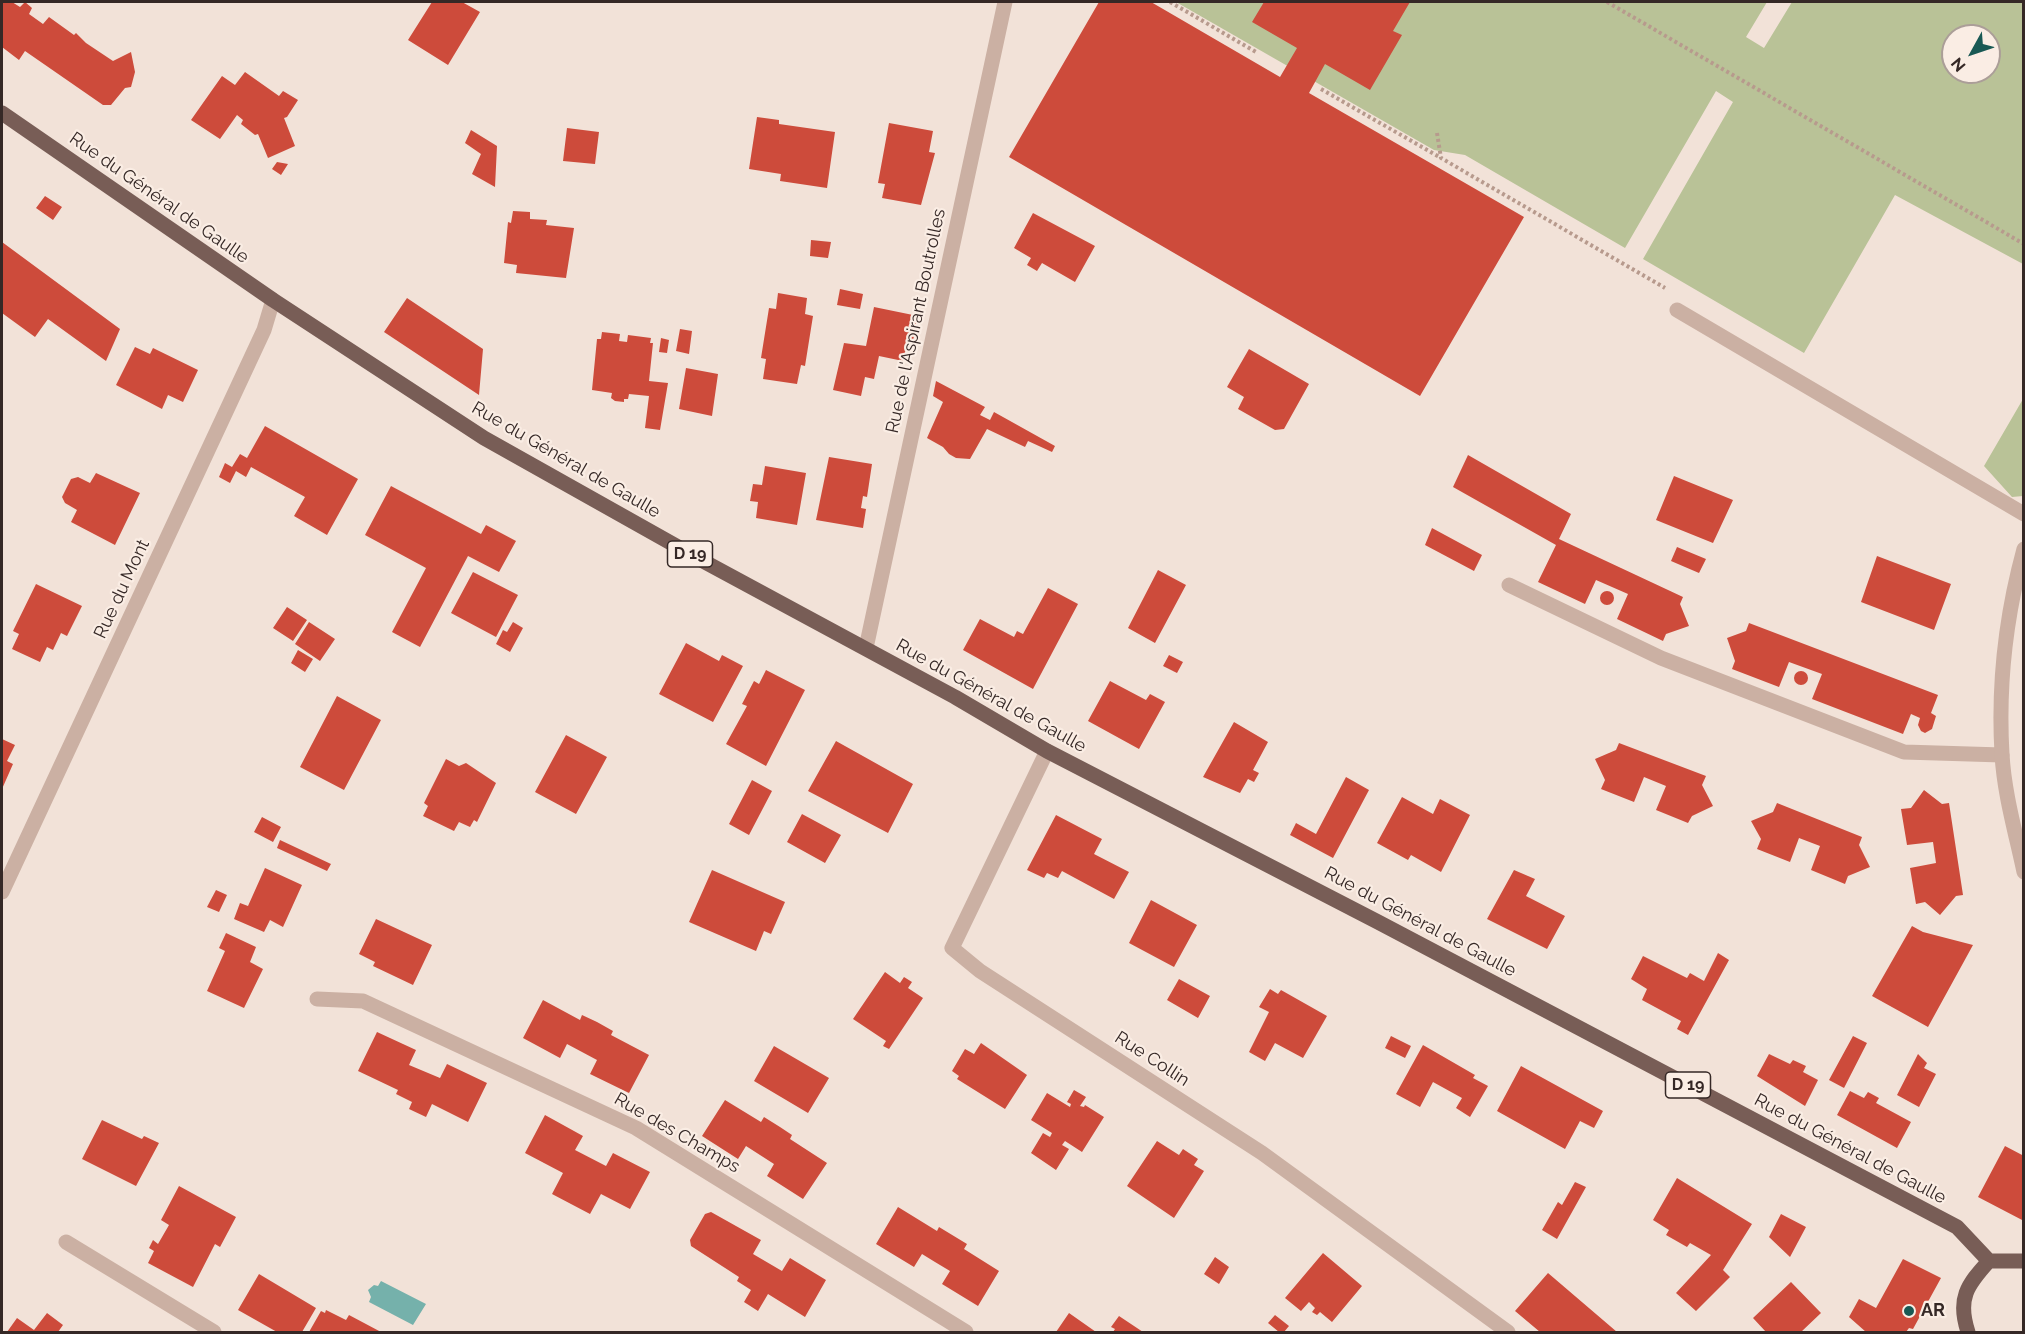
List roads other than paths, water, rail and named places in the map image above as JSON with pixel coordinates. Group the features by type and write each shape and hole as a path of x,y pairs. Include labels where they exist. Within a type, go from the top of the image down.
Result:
{"main road":[{"name":"Rue du Général de Gaulle","path":"2,113 273,300 484,438 713,567 866,648 1047,751 1368,916 1957,1227 1989,1261"},
{"path":"1968,1332 1962,1315 1967,1284 1989,1261 2024,1261"}],"street":[{"name":"Rue de l'Aspirant Boutrolles","path":"866,648 1005,2"},
{"name":"Rue du Mont","path":"2,892 259,341 273,300"},
{"path":"1677,310 2024,514"},
{"path":"2024,549 2014,586 2004,661 2002,755 2024,872"},
{"path":"1509,585 1661,658 1904,752 2002,755"},
{"name":"Rue Collin","path":"1047,751 952,948 980,971 1262,1153 1508,1332"},
{"name":"Rue des Champs","path":"317,999 363,1001 636,1128 966,1332"},
{"path":"66,1242 214,1332"}],"water":[{"path":"381,1281 426,1304 413,1325 369,1302 371,1297 368,1290 374,1285 378,1286"}],"place":[{"name":"AR","path":"1909,1311"}]}
